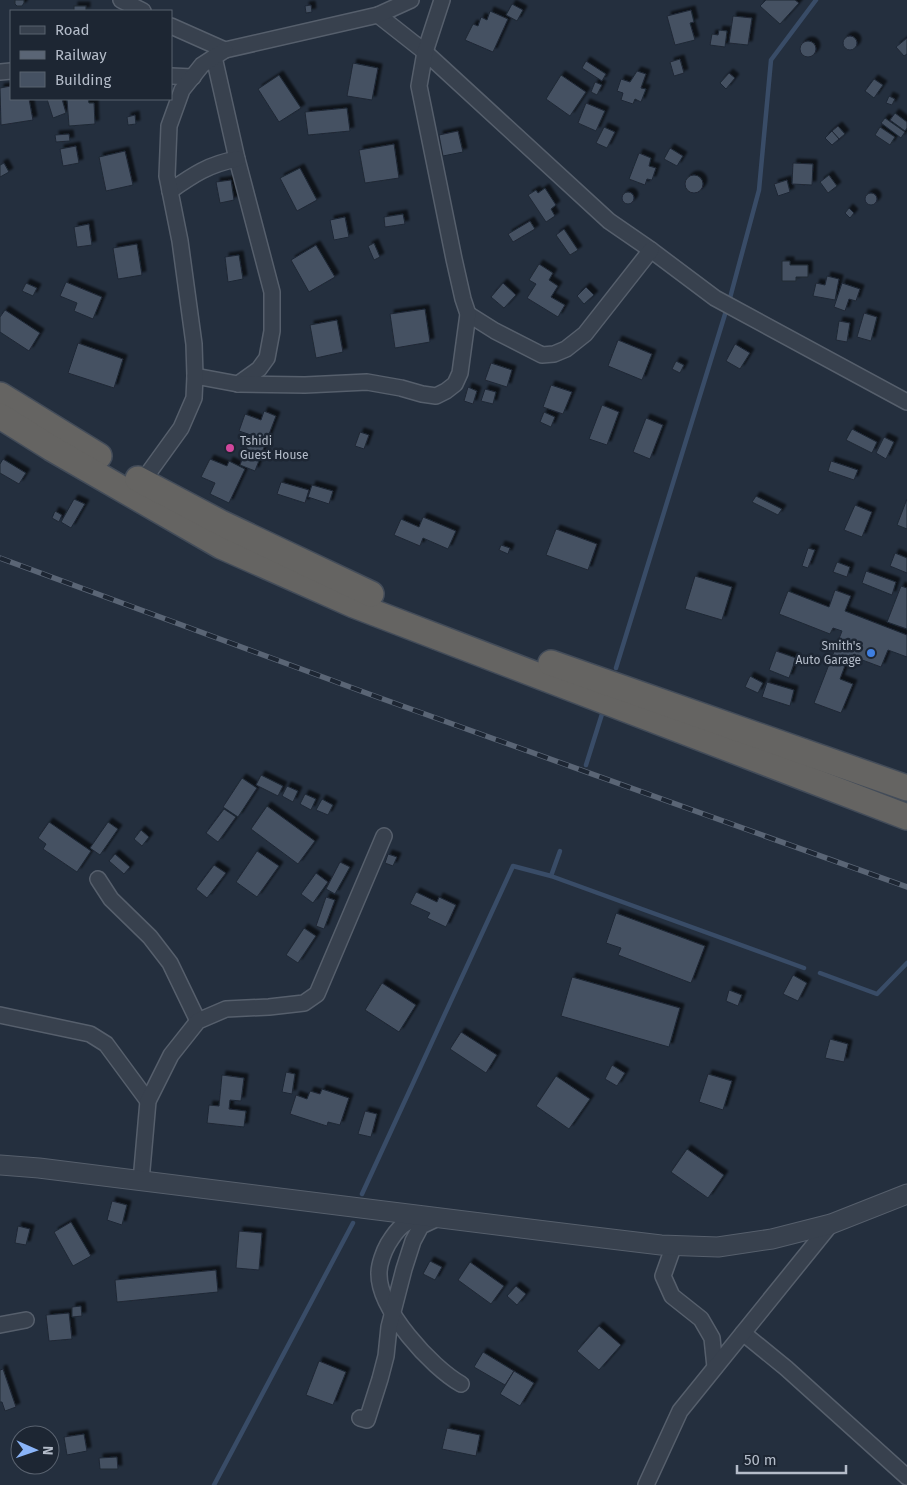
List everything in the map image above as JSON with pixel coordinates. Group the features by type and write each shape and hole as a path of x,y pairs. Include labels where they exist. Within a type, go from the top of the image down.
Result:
{"highway":[{"path":"0,395 142,482 365,592 558,666 907,788"},
{"path":"0,416 51,448 221,546 354,605 907,817"}],"street":[{"path":"121,0 141,10"},
{"path":"142,482 181,428 194,398 194,344 180,241 167,176 169,126 182,90 202,65 219,54 378,15 411,0"},
{"path":"195,376 238,384 304,385 367,382 436,396 446,392 455,384 460,373 468,314 454,259 419,86 425,52 442,0"},
{"path":"378,15 425,52 609,221 652,250 715,298 907,402"},
{"path":"172,27 219,54"},
{"path":"219,54 237,159 272,292 272,331 267,358 259,369 238,384"},
{"path":"172,76 193,77"},
{"path":"170,191 201,169 219,162 237,159"},
{"path":"468,314 495,331 542,355 554,354 566,349 585,334 652,250"},
{"path":"141,1181 148,1101 171,1055 198,1021 226,1009 304,1003 316,994 384,836"},
{"path":"98,879 111,899 150,937 170,963 198,1021"},
{"path":"0,1015 90,1034 106,1044 148,1101"},
{"path":"0,1165 39,1168 586,1236 674,1245 718,1247 772,1239 830,1224 907,1194"},
{"path":"360,1418 367,1420 372,1408 386,1356 393,1312 413,1241 421,1226 431,1217"},
{"path":"431,1217 406,1222 393,1236 385,1250 379,1272 388,1306 407,1332 432,1362 448,1377 461,1384"},
{"path":"646,1485 680,1411 830,1224"},
{"path":"674,1245 663,1276 672,1296 701,1319 712,1338 715,1368"},
{"path":"0,1326 26,1320"},
{"path":"743,1333 786,1368 907,1477"}],"building":[{"path":"15,0 24,0 24,3 22,6 17,6"},
{"path":"766,0 795,0 799,3 780,24 760,6"},
{"path":"512,4 523,10 517,21 506,15"},
{"path":"311,5 312,12 306,13 305,6"},
{"path":"74,6 86,6 86,10 74,10"},
{"path":"691,10 694,22 690,23 695,40 675,45 667,16"},
{"path":"490,11 508,19 493,52 465,40 473,24 478,26 481,17 487,20"},
{"path":"733,16 752,18 748,45 729,43"},
{"path":"719,30 727,31 725,47 710,45 712,34 718,35"},
{"path":"850,36 855,38 857,43 855,48 850,50 845,48 843,43 845,38"},
{"path":"907,38 907,54 904,56 896,47"},
{"path":"808,41 816,49 808,57 800,49"},
{"path":"680,59 684,73 674,76 670,62"},
{"path":"586,61 606,74 602,81 582,68"},
{"path":"353,63 378,68 372,100 347,96"},
{"path":"637,71 646,74 641,88 646,89 641,102 635,99 633,104 621,100 623,93 617,91 621,79 630,82"},
{"path":"729,73 735,78 726,89 720,83"},
{"path":"279,75 301,108 279,122 258,89"},
{"path":"561,75 586,92 570,116 546,99"},
{"path":"874,79 883,85 874,98 865,91"},
{"path":"595,82 602,85 597,95 591,92"},
{"path":"10,86 10,100 29,100 33,120 1,125 0,88"},
{"path":"889,96 895,99 892,105 886,103"},
{"path":"47,100 62,100 66,113 53,118"},
{"path":"67,100 88,100 89,103 94,103 95,124 69,126"},
{"path":"586,103 605,111 596,131 578,123"},
{"path":"347,108 350,131 308,135 305,112"},
{"path":"895,113 907,122 905,131 890,120"},
{"path":"135,115 136,124 128,125 127,117"},
{"path":"885,118 905,132 901,138 881,123"},
{"path":"838,126 845,134 839,139 832,131"},
{"path":"604,127 615,132 607,148 596,143"},
{"path":"880,127 895,137 890,145 875,135"},
{"path":"458,131 463,152 443,156 439,135"},
{"path":"832,131 839,139 832,145 825,138"},
{"path":"69,134 70,141 56,142 55,135"},
{"path":"394,144 399,178 365,183 359,150"},
{"path":"76,146 79,163 63,166 60,149"},
{"path":"670,148 683,156 677,166 664,159"},
{"path":"125,151 133,185 106,191 99,157"},
{"path":"639,153 651,158 649,166 656,168 652,180 647,179 645,185 629,179"},
{"path":"4,163 9,172 0,177 0,165"},
{"path":"793,163 813,164 812,185 792,184"},
{"path":"300,168 317,200 297,211 280,178"},
{"path":"694,175 700,178 703,184 700,190 694,193 688,190 685,184 688,178"},
{"path":"829,175 837,186 828,193 820,182"},
{"path":"231,180 234,200 220,203 216,182"},
{"path":"787,180 790,192 778,196 774,184"},
{"path":"545,188 556,205 551,209 555,216 546,222 528,195 536,190 538,193"},
{"path":"628,192 634,198 628,204 622,198"},
{"path":"871,193 877,199 871,205 865,199"},
{"path":"849,208 854,213 850,218 845,213"},
{"path":"403,214 405,224 385,227 384,217"},
{"path":"345,217 349,237 334,240 330,220"},
{"path":"530,221 535,229 513,242 508,234"},
{"path":"89,224 92,245 77,247 74,227"},
{"path":"564,229 578,250 570,255 556,235"},
{"path":"374,243 380,257 374,260 368,246"},
{"path":"137,244 142,275 118,279 113,248"},
{"path":"316,245 335,277 309,292 291,260"},
{"path":"239,255 243,279 228,282 225,257"},
{"path":"782,261 790,261 790,265 808,265 808,277 796,277 796,281 782,281"},
{"path":"539,264 553,273 549,280 558,286 551,297 565,305 558,317 527,298 536,284 529,280"},
{"path":"827,276 839,279 835,300 813,296 816,283 825,285"},
{"path":"66,282 102,297 93,319 74,311 77,303 60,296"},
{"path":"26,283 37,288 33,296 22,291"},
{"path":"503,283 516,295 504,308 491,297"},
{"path":"842,283 860,289 856,301 849,299 845,311 834,307"},
{"path":"586,287 594,295 584,304 577,296"},
{"path":"425,309 430,342 395,348 390,314"},
{"path":"5,310 40,333 29,351 0,332 0,317"},
{"path":"864,313 877,317 871,341 857,337"},
{"path":"337,320 343,352 316,358 310,325"},
{"path":"839,321 850,323 847,342 836,340"},
{"path":"618,340 652,354 642,380 608,366"},
{"path":"78,343 123,359 114,388 68,373"},
{"path":"735,344 750,353 740,369 726,361"},
{"path":"676,361 684,365 680,373 672,369"},
{"path":"491,363 512,370 507,387 485,380"},
{"path":"551,385 572,392 563,414 543,407"},
{"path":"468,387 477,391 473,404 464,401"},
{"path":"485,389 496,392 493,404 481,401"},
{"path":"602,405 619,412 607,445 589,439"},
{"path":"264,411 276,416 255,471 240,465 251,435 239,431 245,414 261,420"},
{"path":"544,412 555,417 551,427 540,422"},
{"path":"646,418 663,425 650,459 633,452"},
{"path":"852,429 877,442 872,453 846,440"},
{"path":"360,432 369,435 364,449 355,446"},
{"path":"884,437 894,442 886,459 876,453"},
{"path":"3,459 26,473 19,484 0,473 0,464"},
{"path":"210,459 227,466 229,461 245,469 229,503 210,494 215,483 201,477"},
{"path":"831,461 858,470 854,480 828,471"},
{"path":"281,482 309,490 305,503 277,494"},
{"path":"312,485 333,491 329,504 308,497"},
{"path":"756,496 782,509 778,515 752,502"},
{"path":"74,499 85,504 71,528 61,522"},
{"path":"907,499 907,529 897,525"},
{"path":"855,505 872,512 862,537 844,530"},
{"path":"55,511 62,515 59,522 52,518"},
{"path":"423,517 456,531 448,549 423,538 420,546 394,535 401,519 419,527"},
{"path":"556,529 597,544 588,570 546,555"},
{"path":"501,545 510,548 508,554 499,550"},
{"path":"808,548 815,550 808,568 802,566"},
{"path":"895,553 907,558 907,573 890,566"},
{"path":"837,562 850,567 847,577 833,572"},
{"path":"866,571 896,582 892,595 862,583"},
{"path":"695,576 732,587 722,620 685,609"},
{"path":"901,586 907,588 907,629 887,622"},
{"path":"835,590 851,596 845,611 907,635 907,657 888,650 881,667 849,655 840,679 853,684 841,713 814,703 842,631 833,628 830,634 779,614 788,591 829,607"},
{"path":"776,651 796,658 789,678 769,670"},
{"path":"750,676 763,683 758,693 745,687"},
{"path":"767,682 794,690 790,706 762,697"},
{"path":"261,775 283,786 278,796 256,785"},
{"path":"242,778 257,788 238,817 223,807"},
{"path":"287,786 298,791 293,802 282,796"},
{"path":"305,794 316,799 311,810 300,804"},
{"path":"322,799 333,805 328,815 316,810"},
{"path":"267,806 315,841 298,864 251,829"},
{"path":"224,809 236,817 218,842 206,833"},
{"path":"49,822 91,851 77,872 43,849 46,844 38,838"},
{"path":"108,822 118,829 100,855 90,848"},
{"path":"141,830 149,837 142,846 134,839"},
{"path":"257,851 279,866 257,897 236,882"},
{"path":"115,854 130,867 124,874 109,861"},
{"path":"388,854 397,857 393,866 385,863"},
{"path":"340,862 350,867 335,894 326,889"},
{"path":"214,865 226,873 207,898 196,889"},
{"path":"316,873 328,882 313,903 301,894"},
{"path":"416,892 437,902 439,897 456,905 446,927 427,918 430,913 410,904"},
{"path":"326,897 335,900 324,929 316,926"},
{"path":"616,913 705,946 691,983 618,955 621,948 606,943"},
{"path":"304,928 316,936 298,963 286,955"},
{"path":"793,975 807,983 798,1001 783,994"},
{"path":"572,977 680,1008 669,1047 561,1016"},
{"path":"382,983 416,1005 399,1032 365,1010"},
{"path":"729,990 742,995 738,1006 726,1001"},
{"path":"461,1032 497,1055 486,1073 450,1049"},
{"path":"830,1039 848,1044 844,1062 825,1058"},
{"path":"612,1065 625,1073 617,1086 605,1079"},
{"path":"286,1072 295,1074 292,1094 282,1092"},
{"path":"708,1074 732,1081 723,1110 699,1102"},
{"path":"222,1075 244,1078 241,1101 230,1100 229,1109 246,1111 244,1127 207,1123 209,1105 219,1106"},
{"path":"556,1076 590,1099 569,1129 536,1106"},
{"path":"322,1089 349,1098 340,1125 328,1122 327,1126 290,1114 296,1095 307,1099 310,1091 320,1094"},
{"path":"365,1111 377,1114 371,1137 358,1134"},
{"path":"687,1149 724,1175 708,1198 671,1172"},
{"path":"112,1201 127,1205 122,1225 107,1220"},
{"path":"71,1222 91,1256 73,1266 54,1232"},
{"path":"18,1226 30,1229 26,1245 15,1243"},
{"path":"239,1231 262,1233 259,1270 236,1268"},
{"path":"430,1261 442,1267 435,1280 423,1274"},
{"path":"470,1262 504,1286 491,1304 458,1280"},
{"path":"216,1270 218,1292 117,1302 115,1280"},
{"path":"516,1286 526,1294 517,1305 507,1296"},
{"path":"81,1306 82,1316 72,1317 72,1307"},
{"path":"69,1313 72,1339 49,1341 46,1315"},
{"path":"599,1326 621,1345 599,1370 577,1351"},
{"path":"483,1352 514,1371 505,1385 474,1367"},
{"path":"319,1361 346,1372 333,1405 306,1395"},
{"path":"3,1369 16,1407 5,1411 2,1402 0,1402 0,1370"},
{"path":"514,1371 534,1383 520,1406 500,1394"},
{"path":"447,1428 480,1435 476,1456 442,1449"},
{"path":"84,1434 87,1451 67,1455 64,1437"},
{"path":"117,1457 118,1469 100,1469 99,1458"}],"waterway":[{"path":"730,298 759,190 771,60 816,0"},
{"path":"616,668 726,311"},
{"path":"586,765 602,714"},
{"path":"551,876 560,851"},
{"path":"362,1194 513,866 551,876 804,968"},
{"path":"820,973 877,994 907,963"},
{"path":"214,1485 353,1223"}],"railway":[{"path":"0,558 369,694 907,887"}],"place":[{"name":"Tshidi Guest House","path":"230,448"},
{"name":"Smith's Auto Garage","path":"871,653"}]}
